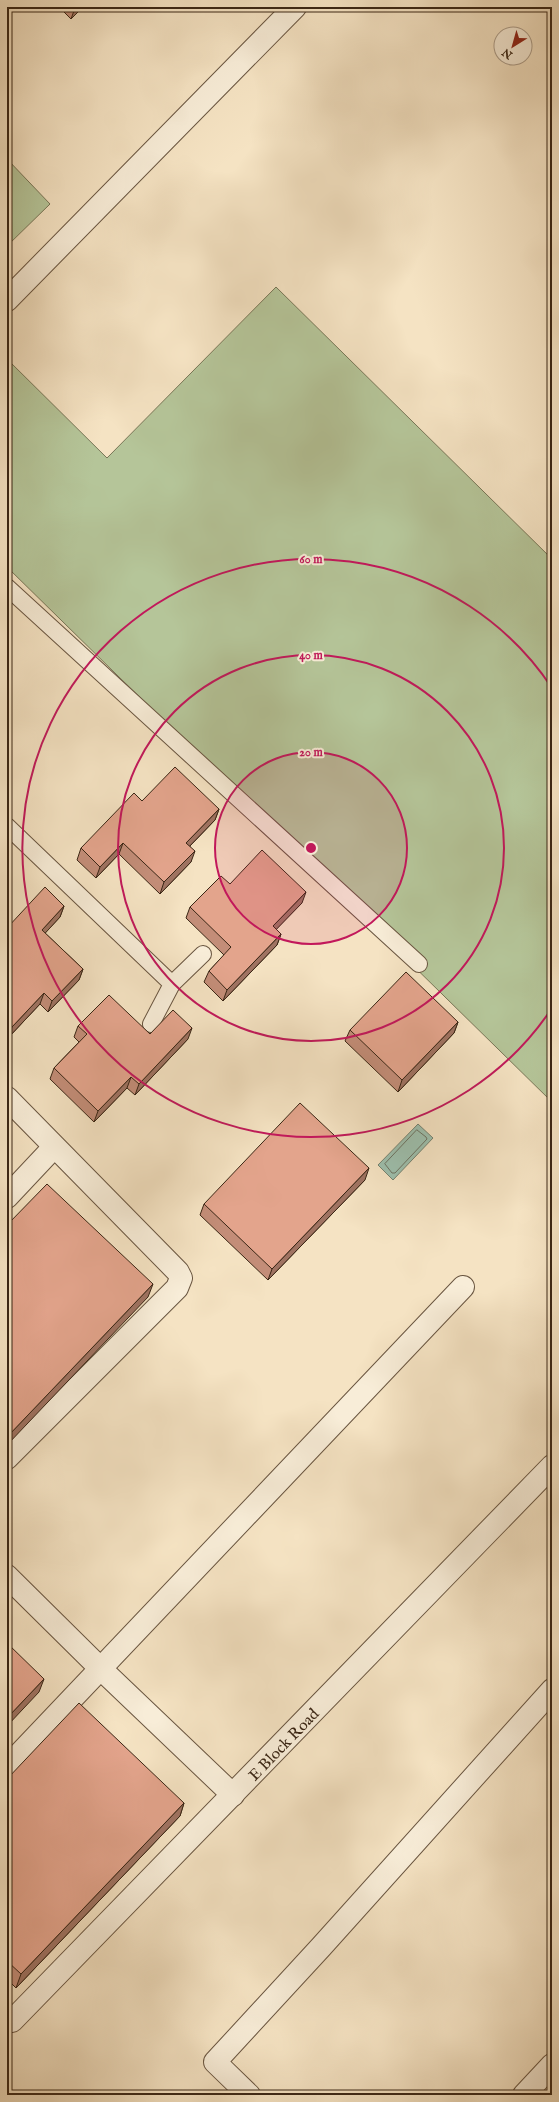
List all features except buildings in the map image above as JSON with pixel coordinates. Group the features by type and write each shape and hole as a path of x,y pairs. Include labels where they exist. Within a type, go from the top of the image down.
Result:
{"street":[{"path":"7,300 295,7"},
{"path":"7,1098 178,1272 181,1278 180,1284 7,1458"},
{"path":"7,1197 54,1147"},
{"path":"7,1767 463,1287"},
{"name":"E Block Road","path":"9,2019 233,1795 552,1466"},
{"path":"7,1576 101,1669 233,1795"},
{"path":"249,2095 215,2062 321,1948 552,1690"},
{"path":"524,2095 552,2065"}],"lane":[{"path":"7,587 419,964"},
{"path":"7,826 172,984"},
{"path":"151,1024 172,984 203,954"}],"shaded area":[{"path":"7,159 50,204 7,246"},
{"path":"276,287 552,559 552,1102 7,567 7,359 107,458"}],"water":[{"path":"418,1124 433,1138 393,1180 378,1165"}]}
